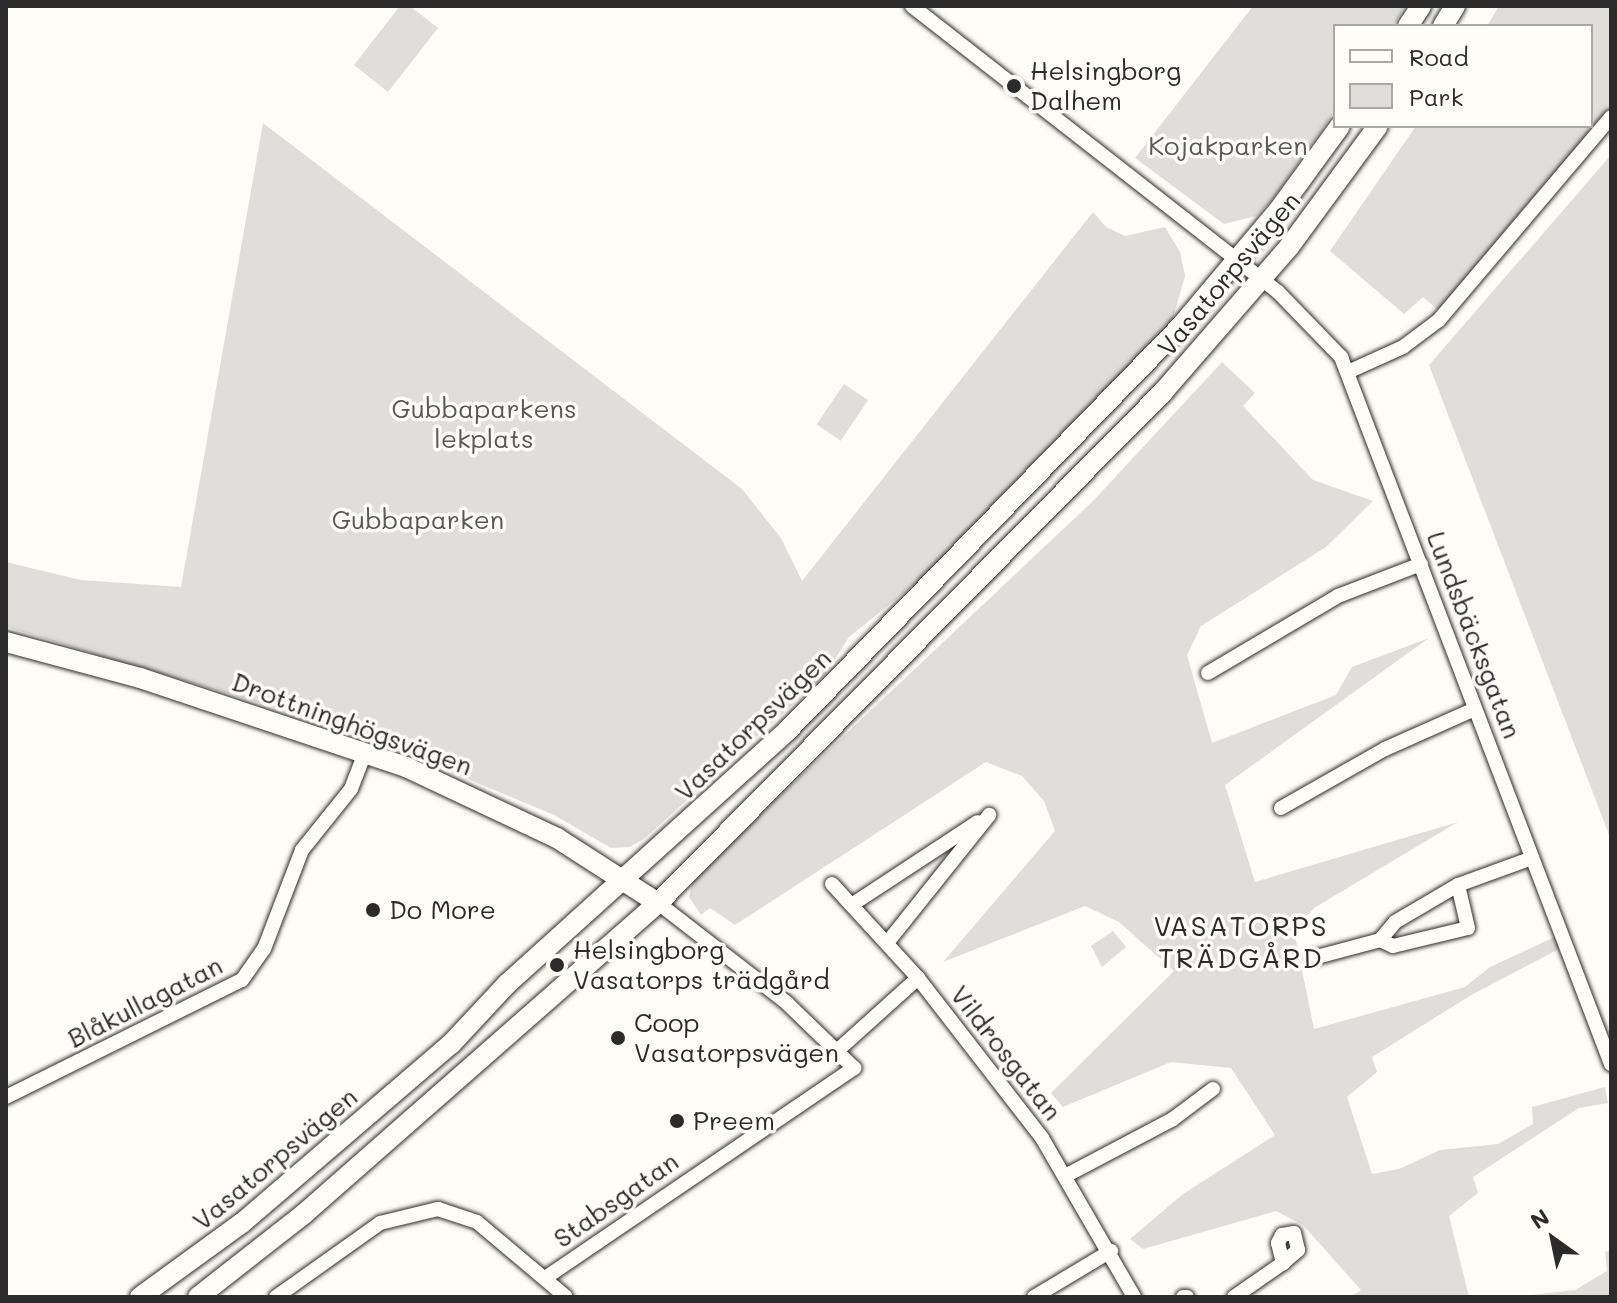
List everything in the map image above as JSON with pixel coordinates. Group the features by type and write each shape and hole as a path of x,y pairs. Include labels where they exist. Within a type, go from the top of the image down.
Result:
{"main road":[{"path":"1409,24 1421,6"},
{"path":"1444,24 1455,6"},
{"name":"Vasatorpsvägen","path":"140,1297 299,1176 451,1044 506,985 788,730 1128,384 1239,259 1338,128"},
{"name":"Vasatorpsvägen","path":"198,1297 304,1214 658,903 1046,514 1263,279 1376,128"},
{"name":"Drottninghögsvägen","path":"6,642 140,678 365,752 497,806 624,879 658,903"}],"street":[{"name":"Lundsbäcksgatan","path":"912,6 1239,259 1323,333 1350,371 1611,1064"},
{"path":"1350,371 1403,347 1439,320 1611,117"},
{"path":"1208,673 1338,596 1421,564"},
{"path":"1281,808 1385,749 1475,709"},
{"name":"Blåkullagatan","path":"6,1097 242,980 264,949 302,850 351,789 365,752"},
{"path":"853,904 989,815 887,943"},
{"path":"1313,958 1380,940 1395,922 1458,885 1532,858"},
{"path":"832,884 918,978"},
{"path":"1380,940 1393,946 1468,928 1458,885"},
{"path":"658,903 710,939 838,1050"},
{"name":"Vildrosgatan","path":"838,1050 918,978 1067,1175 1134,1297"},
{"name":"Stabsgatan","path":"545,1278 854,1068 838,1050"},
{"path":"1067,1175 1173,1119 1213,1089"},
{"path":"276,1297 380,1223 427,1209 466,1214 566,1297"},
{"path":"1034,1297 1111,1251"},
{"path":"1234,1297 1283,1263"}],"green space":[{"path":"400,6 410,6 438,28 388,92 354,65"},
{"name":"Kojakparken","path":"1253,6 1405,6 1394,24 1333,24 1333,114 1273,199 1256,216 1224,224 1135,158"},
{"path":"1499,6 1611,6 1611,108 1438,310 1423,297 1404,314 1330,251 1415,128 1593,128 1593,24 1488,24"},
{"name":"Gubbaparken","path":"263,123 742,489 781,538 802,581 1093,212 1106,227 1125,236 1165,227 1180,252 1185,276 1172,321 920,580 849,637 825,675 645,838 630,847 611,848 554,815 353,731 6,627 6,562 81,580 181,587"},
{"path":"1611,155 1611,840 1429,365"},
{"path":"1222,362 1255,393 1243,406 1313,480 1373,501 1326,547 1201,626 1187,655 1212,743 1336,695 1352,667 1429,638 1225,785 1255,882 1458,822 1314,908 1294,931 1314,1029 1465,987 1490,967 1557,936 1563,947 1473,994 1372,1057 1377,1072 1347,1097 1372,1174 1399,1169 1440,1150 1498,1144 1533,1124 1532,1107 1605,1087 1608,1103 1579,1108 1473,1177 1478,1193 1449,1216 1469,1297 1350,1297 1361,1290 1303,1225 1276,1211 1143,1249 1130,1239 1183,1194 1275,1135 1231,1068 1171,1062 1063,1107 1051,1093 1174,971 1119,922 1085,906 943,962 1055,831 1044,801 1022,776 986,762 735,925 710,908 701,915 689,897 694,877 1092,502"},
{"path":"844,384 868,400 841,441 817,425"},
{"path":"1113,931 1126,947 1102,967 1091,946"},
{"path":"1611,1250 1611,1297 1515,1297 1575,1290 1607,1271 1605,1252"}],"place":[{"name":"Helsingborg Dalhem","path":"1014,86"},
{"name":"Do More","path":"373,910"},
{"name":"Helsingborg Vasatorps trädgård","path":"557,965"},
{"name":"Coop Vasatorpsvägen","path":"618,1038"},
{"name":"Preem","path":"677,1121"}],"district":[{"name":"VASATORPS TRÄDGÅRD","path":"1241,941"}],"park label":[{"name":"Gubbaparkens lekplats","path":"484,424"}]}
